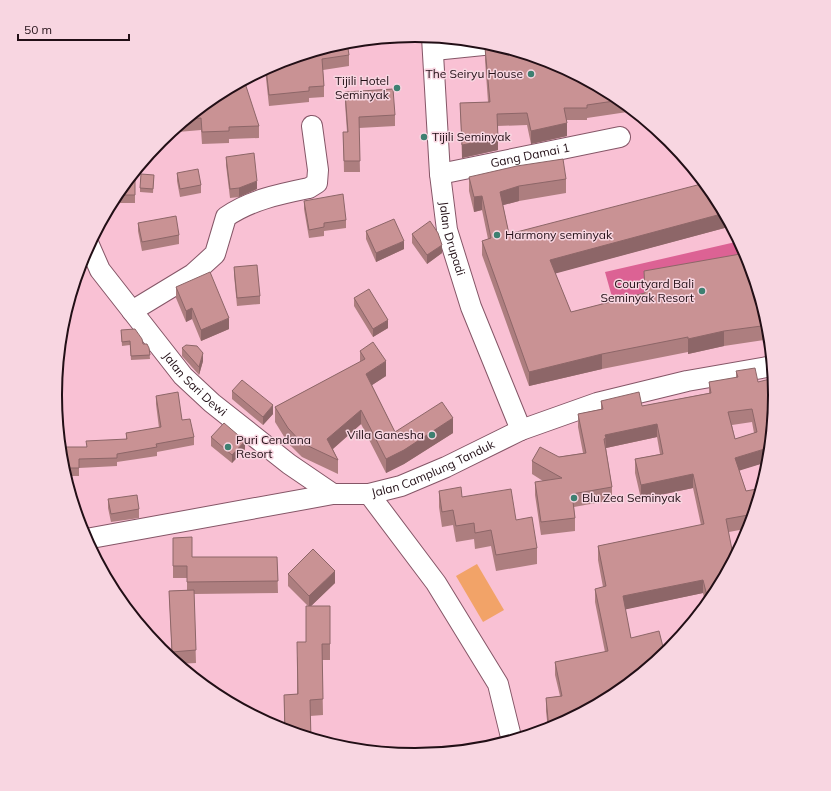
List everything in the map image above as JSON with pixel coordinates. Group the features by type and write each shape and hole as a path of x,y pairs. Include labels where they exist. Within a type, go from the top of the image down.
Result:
{"street":[{"name":"Jalan Drupadi","path":"433,43 440,174 447,230 460,273 488,351 521,430"},
{"path":"132,311 193,274 215,254 226,217 238,209 254,202 309,188 317,183 318,170 312,126"},
{"name":"Gang Damai 1","path":"440,174 620,137"},
{"name":"Jalan Sari Dewi","path":"92,252 100,270 183,376 198,391 289,464 333,494"},
{"name":"Jalan Camplung Tanduk","path":"92,538 143,527 333,494 369,494 402,486 446,467 521,430 597,403 687,381 768,367"},
{"path":"369,494 436,583 498,684 511,736"}],"shaded area":[{"path":"734,242 742,260 644,286 645,308 605,318 601,301 612,297 605,272"},
{"path":"477,564 504,610 483,622 456,576"}],"building":[{"path":"348,49 349,55 322,59 324,86 309,87 309,91 269,95 267,75 302,61"},
{"path":"485,49 507,54 551,69 572,78 611,101 587,105 587,108 564,108 567,123 531,131 527,113 497,114 498,138 462,145 460,103 490,102"},
{"path":"246,85 259,126 229,127 229,131 202,132 201,118 196,118"},
{"path":"393,89 395,115 359,117 360,161 344,161 343,132 348,132 345,92"},
{"path":"254,153 257,181 239,188 230,189 226,157"},
{"path":"563,159 566,179 519,186 500,192 509,234 699,185 719,215 550,260 571,312 645,293 644,271 739,254 757,304 762,326 724,331 688,339 688,337 602,354 529,372 482,241 491,238 482,196 474,197 469,177 517,166"},
{"path":"198,169 201,185 180,189 177,173"},
{"path":"141,174 154,175 153,189 140,188"},
{"path":"135,180 135,195 125,195"},
{"path":"343,194 346,220 324,223 324,227 309,230 304,201"},
{"path":"176,216 179,235 142,242 138,223"},
{"path":"394,219 404,241 376,253 366,231"},
{"path":"430,221 438,233 442,245 427,255 412,234"},
{"path":"257,265 260,296 237,298 234,267"},
{"path":"210,272 229,318 201,330 192,308 186,311 176,287"},
{"path":"369,289 388,320 373,329 354,298"},
{"path":"135,329 142,339 143,344 147,344 150,355 131,356 130,341 122,342 121,330"},
{"path":"373,342 386,361 366,374 395,432 442,402 453,418 404,450 386,459 361,410 327,439 338,460 302,443 288,428 275,407 365,359 360,351"},
{"path":"186,345 197,346 203,353 199,367 182,348"},
{"path":"755,368 758,382 768,379 769,396 765,449 735,458 746,491 756,489 748,515 726,519 733,553 707,595 703,580 623,596 631,638 659,631 663,647 631,676 612,689 572,713 548,723 546,698 562,696 555,662 608,651 595,589 606,586 598,546 704,524 693,474 641,485 635,459 663,454 657,424 605,435 606,438 604,439 612,487 572,494 575,518 541,522 535,482 562,478 532,461 540,447 559,457 586,453 578,414 603,409 601,401 639,392 642,406 711,393 709,382 738,377 736,371","holes":["752,409 757,432 735,439 728,412"]},
{"path":"242,380 273,405 263,417 232,391"},
{"path":"178,392 182,420 190,419 194,437 156,444 157,447 117,454 117,458 79,459 79,468 70,468 66,447 87,447 86,441 127,439 126,433 161,427 156,396"},
{"path":"224,423 245,441 232,455 211,437"},
{"path":"461,487 462,497 511,489 516,520 532,517 537,548 496,555 491,530 475,533 474,523 456,526 453,510 442,512 439,491"},
{"path":"137,495 139,509 111,514 108,499"},
{"path":"192,537 192,557 277,557 278,581 187,582 187,566 173,566 173,538"},
{"path":"313,549 335,571 309,596 288,574"},
{"path":"194,590 196,650 172,651 169,591"},
{"path":"306,606 330,606 330,644 322,644 323,699 310,700 311,733 285,724 284,695 298,694 297,642 306,642"}],"place":[{"name":"The Seiryu House","path":"531,74"},
{"name":"Tijili Hotel Seminyak","path":"397,88"},
{"name":"Tijili Seminyak","path":"424,137"},
{"name":"Harmony seminyak","path":"497,235"},
{"name":"Courtyard Bali Seminyak Resort","path":"702,291"},
{"name":"Villa Ganesha","path":"432,435"},
{"name":"Puri Cendana Resort","path":"228,447"},
{"name":"Blu Zea Seminyak","path":"574,498"}]}
